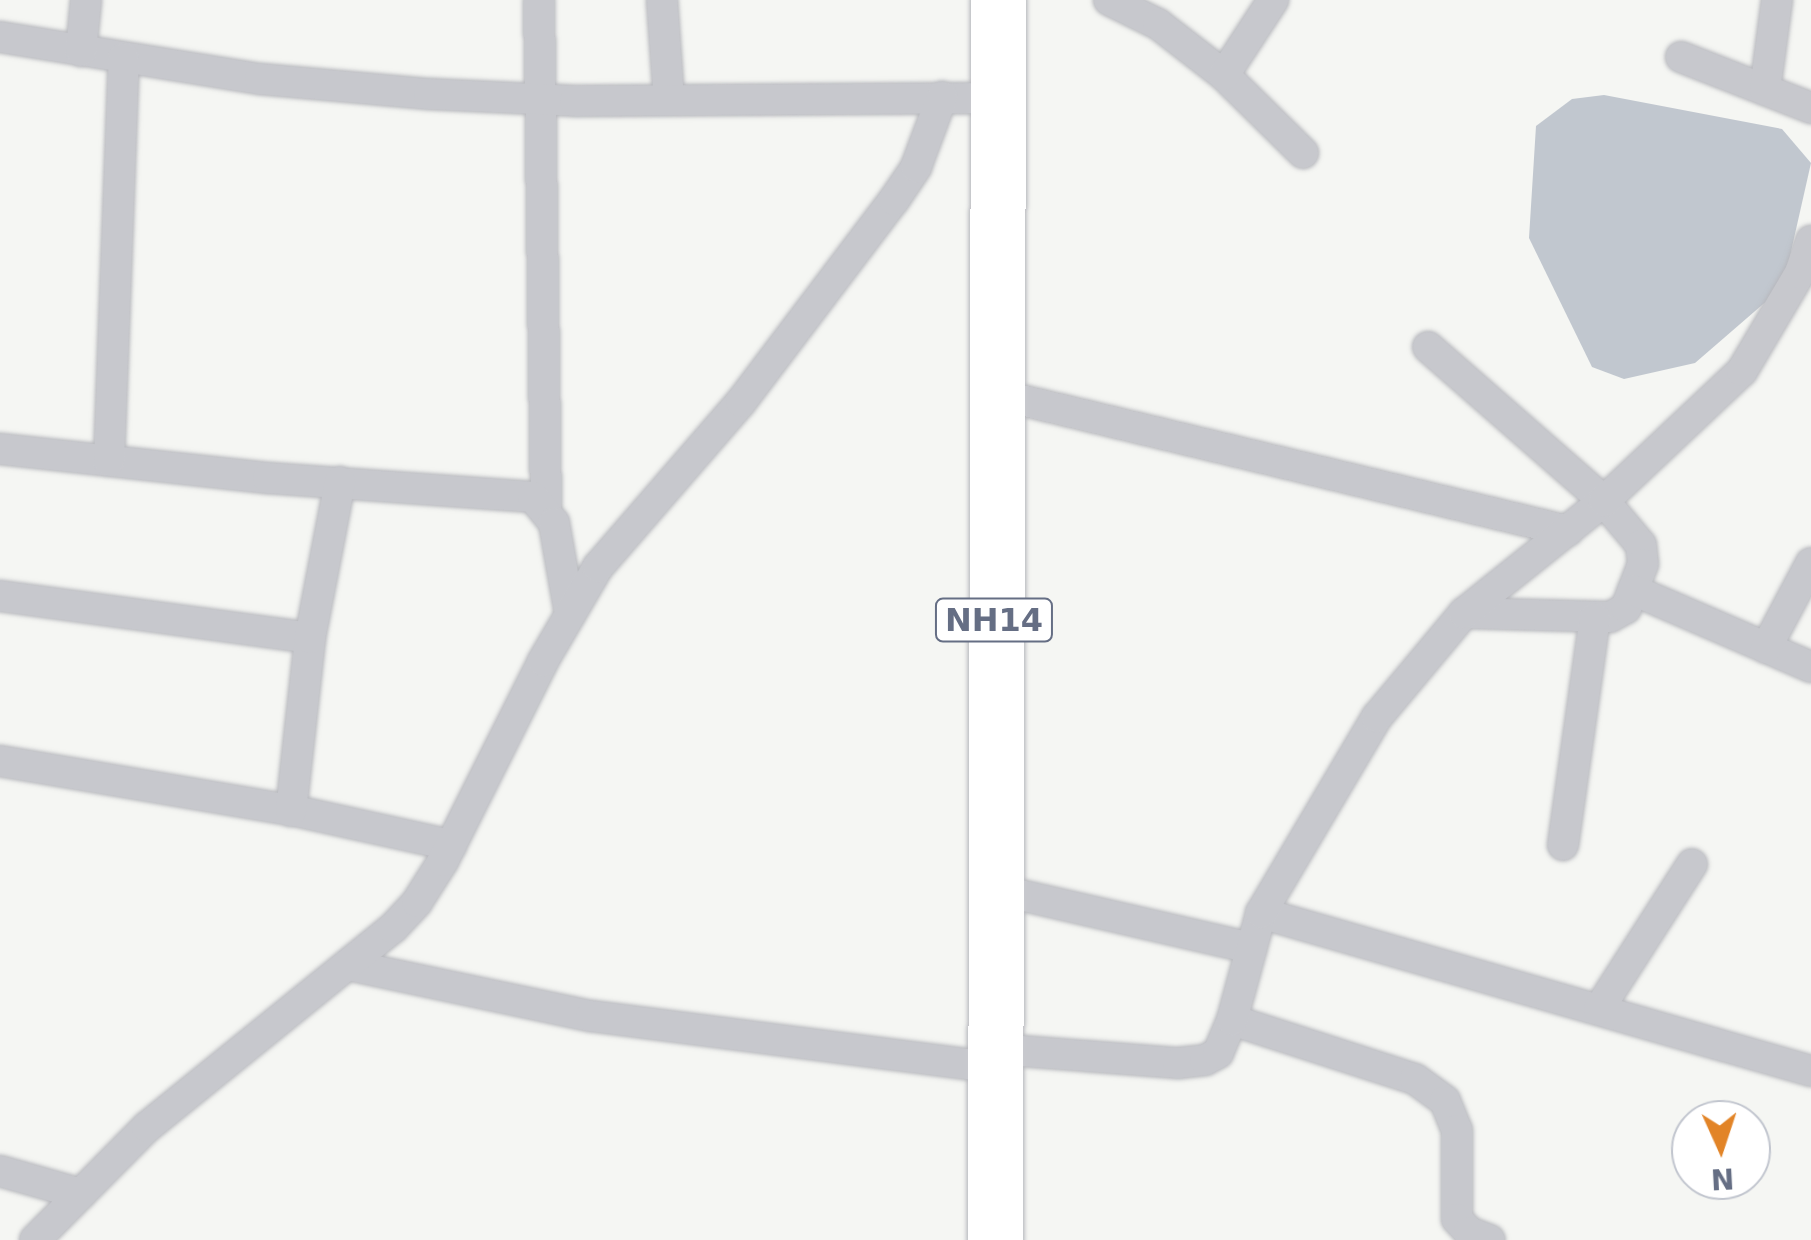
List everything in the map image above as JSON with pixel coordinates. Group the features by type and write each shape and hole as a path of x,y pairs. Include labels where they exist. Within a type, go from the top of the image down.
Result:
{"highway":[{"name":"NH14","path":"995,1240 998,0"}],"street":[{"path":"81,51 86,0"},
{"path":"539,0 546,508"},
{"path":"662,0 669,99"},
{"path":"1109,0 1158,24 1224,75 1303,152"},
{"path":"1224,75 1273,0"},
{"path":"1765,90 1777,0"},
{"path":"0,37 272,80 540,100 997,98"},
{"path":"1680,57 1811,108"},
{"path":"108,461 124,58"},
{"path":"43,1238 147,1126 348,964 418,902 598,566 741,402 894,200 916,167 942,98"},
{"path":"348,964 591,1016 995,1058 1206,1060 1218,1053 1232,1020 1262,913 1377,718 1464,614 1604,501 1742,371 1800,273 1811,241"},
{"path":"1428,347 1604,501 1640,545 1643,564 1620,614 1594,618 1464,614"},
{"path":"996,394 1568,531"},
{"path":"0,449 533,497 546,508 554,523 570,614"},
{"path":"291,810 310,638 340,482"},
{"path":"1766,648 1811,563"},
{"path":"1633,590 1811,667"},
{"path":"0,596 310,638"},
{"path":"1564,845 1594,618"},
{"path":"0,761 291,810 451,845"},
{"path":"1599,1009 1692,864"},
{"path":"994,889 1251,948"},
{"path":"1262,913 1811,1071"},
{"path":"1232,1020 1415,1079 1445,1101 1456,1130 1458,1219 1469,1232 1490,1240"},
{"path":"0,1171 81,1194"}],"shaded area":[{"path":"1604,95 1782,129 1811,163 1783,287 1695,363 1624,379 1592,367 1529,238 1536,126 1572,99"}]}
